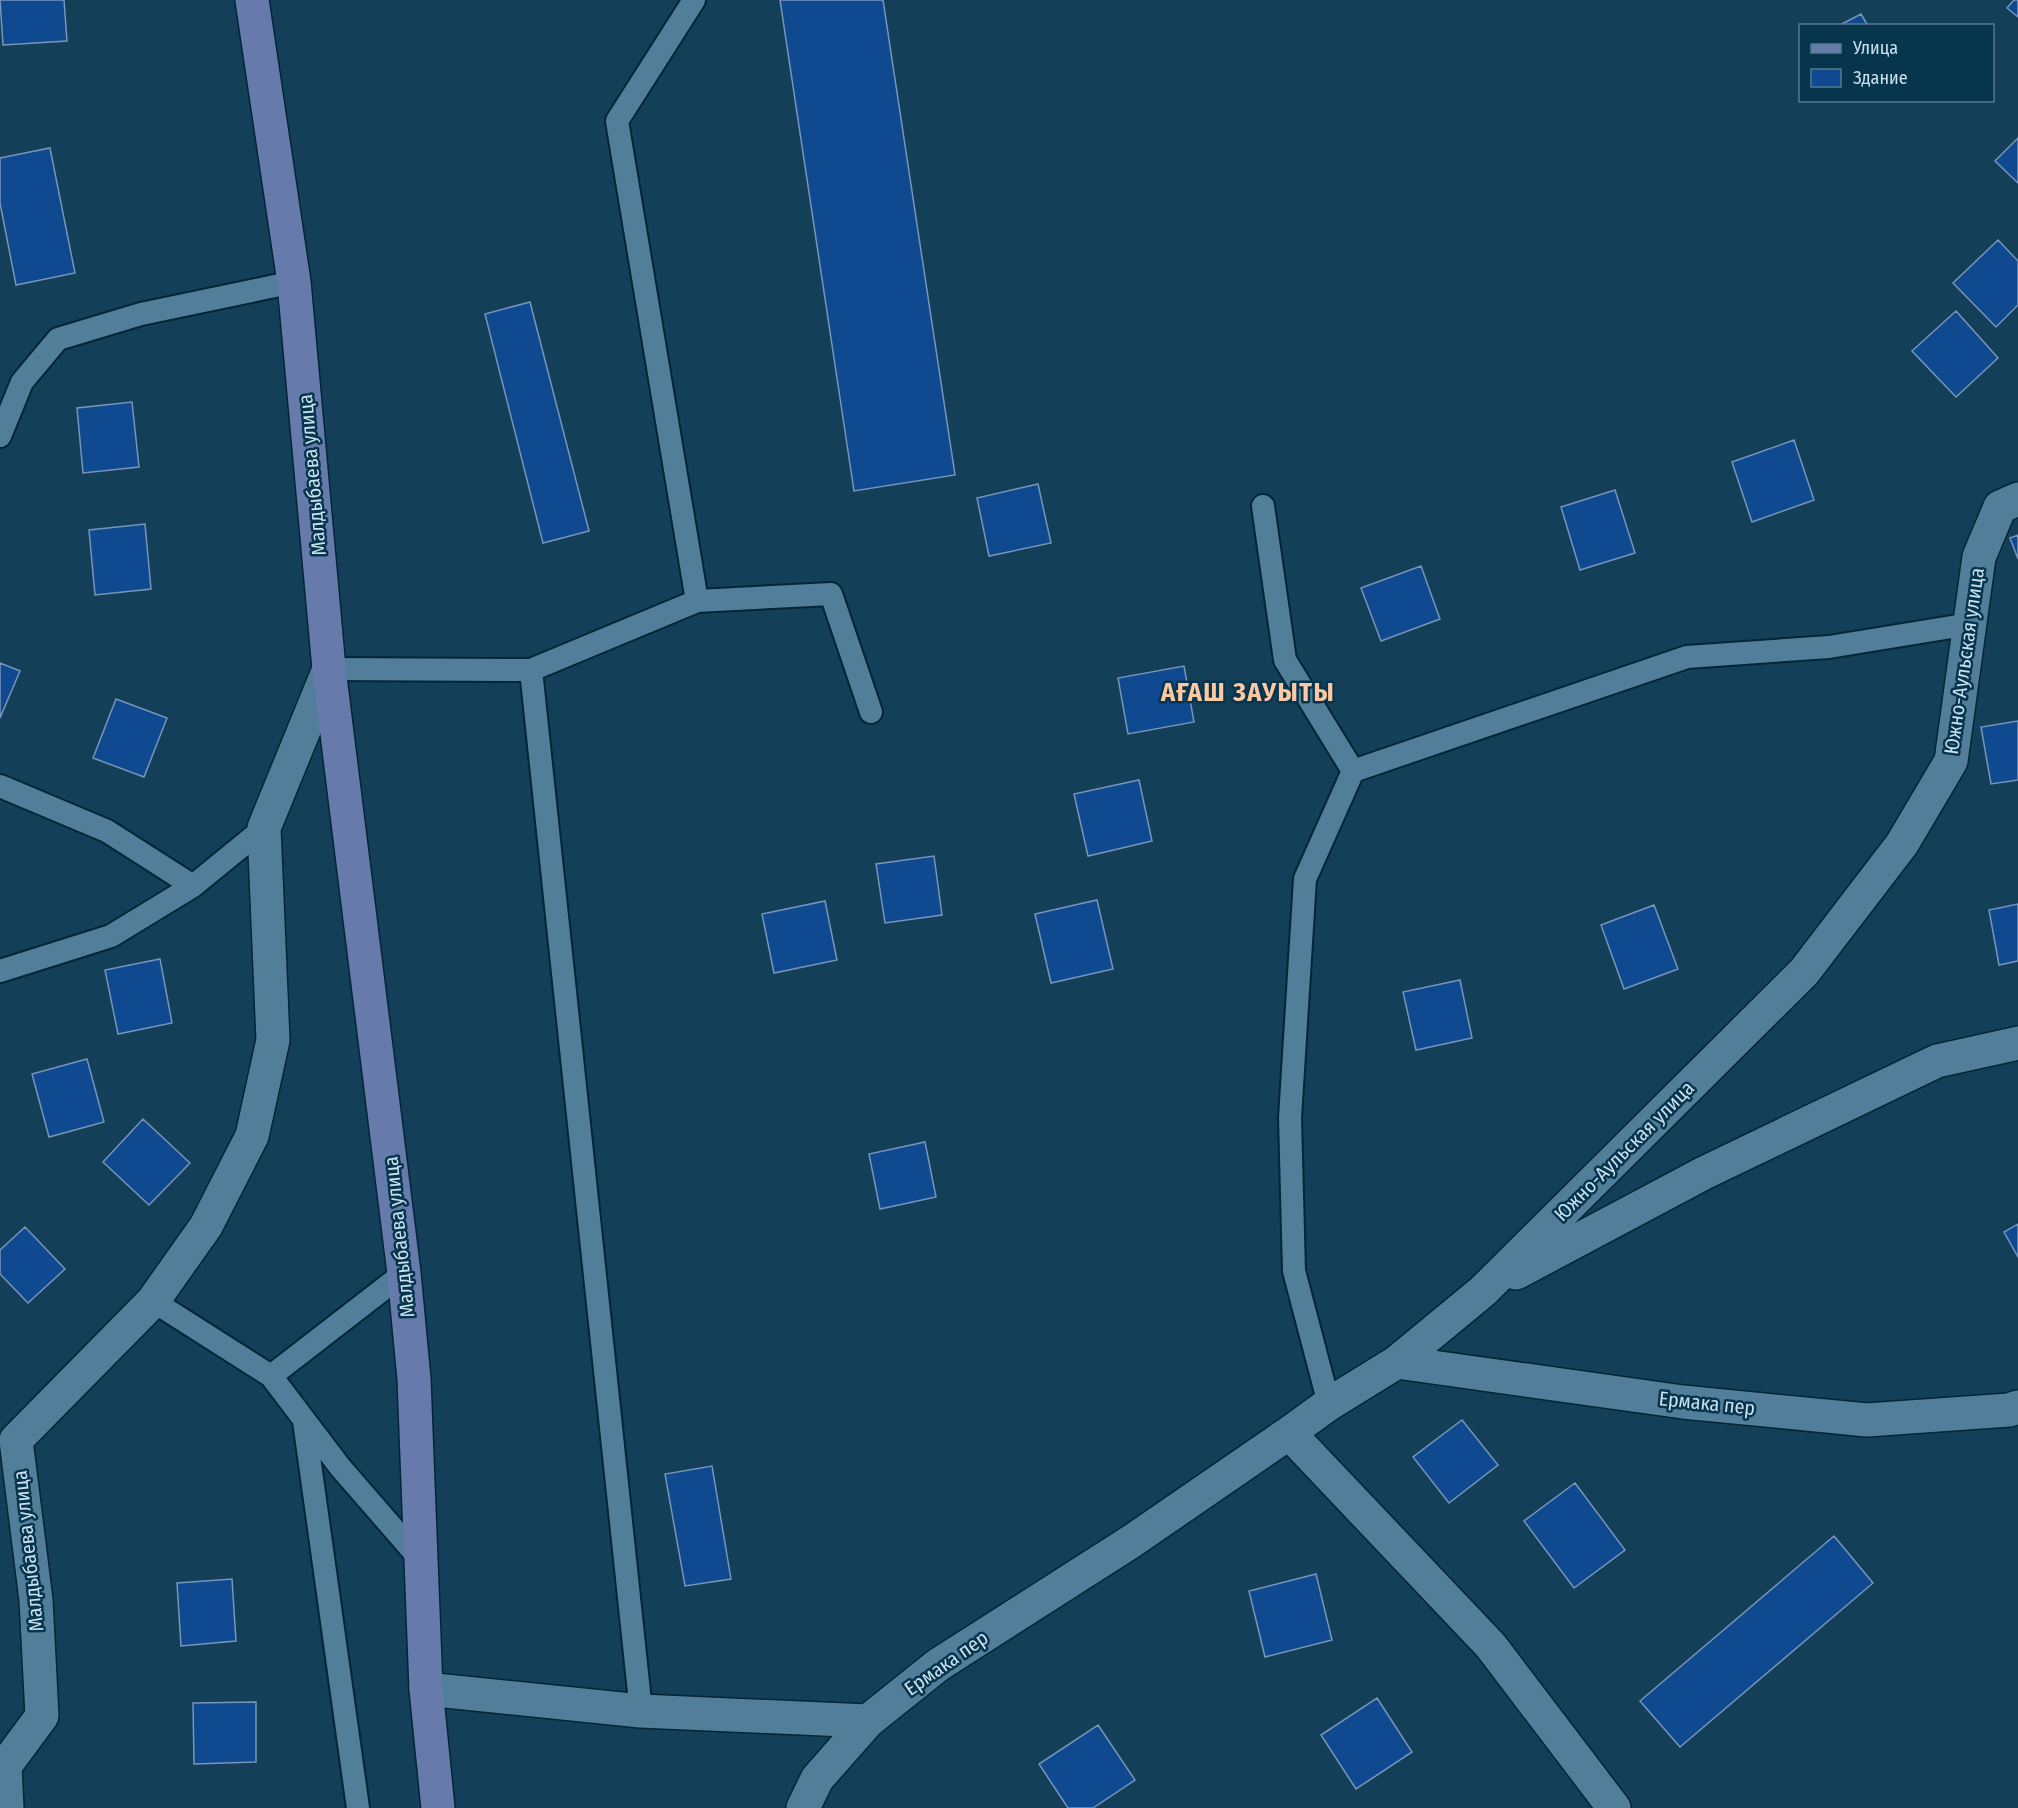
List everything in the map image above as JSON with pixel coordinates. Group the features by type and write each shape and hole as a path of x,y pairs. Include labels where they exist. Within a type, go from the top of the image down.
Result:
{"main road":[{"name":"Малдыбаева улица","path":"252,0 294,282 329,669 404,1273 414,1379 419,1558 426,1689 438,1808"}],"street":[{"name":"Южно-Аульская улица","path":"1483,1291 1804,972 1902,844 1952,761 1979,557 2000,507 2018,499"},
{"name":"Малдыбаева улица","path":"7,1808 5,1766 42,1716 36,1600 8,1446 153,1300 206,1226 252,1136 273,1040 264,828 329,669"},
{"name":"Южно-Аульская улица","path":"1483,1291 1704,1173 1936,1061 2018,1043"},
{"name":"Ермака пер","path":"803,1808 817,1779 868,1721 938,1665 1132,1541 1329,1404 1397,1362 1483,1291"},
{"name":"Ермака пер","path":"1397,1362 1683,1402 1868,1420 2008,1410 2018,1407"},
{"path":"1289,1433 1491,1646 1614,1808"},
{"path":"426,1689 641,1711 868,1721"}],"lane":[{"path":"694,0 617,121 698,601"},
{"path":"0,436 22,382 58,339 141,314 294,282"},
{"path":"1263,506 1285,660 1353,771"},
{"path":"329,669 531,670 698,601 831,594 871,712"},
{"path":"1329,1404 1294,1271 1290,1118 1305,879 1353,771 1688,657 1829,647 1970,624"},
{"path":"531,670 641,1711"},
{"path":"0,786 107,831 193,886"},
{"name":"Малдыбаева улица","path":"0,970 111,936 193,886 264,828"},
{"path":"271,1377 404,1273"},
{"path":"153,1300 271,1377 340,1467 419,1558"},
{"path":"304,1421 358,1808"}],"building":[{"path":"0,0 64,0 67,41 3,45"},
{"path":"780,0 883,0 955,475 854,491"},
{"path":"2014,0 2018,0 2018,17 2007,8"},
{"path":"1861,14 1867,24 1842,24"},
{"path":"2018,138 2018,183 1995,161"},
{"path":"50,148 75,273 16,285 0,203 0,158"},
{"path":"1998,240 2018,261 2018,305 1996,327 1953,283"},
{"path":"530,302 589,531 543,543 485,314"},
{"path":"1956,311 1998,358 1956,397 1912,351"},
{"path":"132,402 139,467 83,473 77,408"},
{"path":"1794,440 1814,500 1752,522 1732,462"},
{"path":"1038,484 1051,543 989,556 977,498"},
{"path":"1615,490 1635,553 1580,570 1561,507"},
{"path":"145,524 151,589 95,595 89,530"},
{"path":"2018,535 2018,559 2010,538"},
{"path":"1421,566 1440,619 1381,641 1361,588"},
{"path":"0,663 20,671 0,718"},
{"path":"1184,666 1194,722 1128,734 1118,678"},
{"path":"116,699 167,718 144,777 93,758"},
{"path":"2018,721 2018,780 1991,784 1981,727"},
{"path":"1139,780 1152,841 1088,856 1074,794"},
{"path":"934,856 942,915 885,923 876,864"},
{"path":"1097,900 1113,969 1051,983 1035,914"},
{"path":"825,901 837,960 774,973 762,914"},
{"path":"2018,904 2018,961 1999,965 1989,910"},
{"path":"1654,905 1678,969 1624,989 1601,925"},
{"path":"160,959 172,1023 118,1034 105,970"},
{"path":"1460,980 1472,1038 1416,1050 1403,992"},
{"path":"87,1059 104,1122 49,1137 32,1074"},
{"path":"143,1119 190,1163 149,1205 103,1162"},
{"path":"925,1142 936,1197 880,1209 869,1154"},
{"path":"2018,1224 2018,1257 2004,1232"},
{"path":"25,1227 65,1269 28,1303 0,1274 0,1250"},
{"path":"1462,1420 1498,1465 1449,1503 1413,1457"},
{"path":"712,1466 731,1579 685,1586 665,1474"},
{"path":"1575,1483 1625,1550 1574,1588 1524,1521"},
{"path":"1834,1536 1873,1583 1680,1747 1640,1701"},
{"path":"1316,1574 1332,1640 1265,1657 1249,1591"},
{"path":"232,1579 236,1641 181,1646 177,1583"},
{"path":"1377,1698 1412,1752 1356,1789 1321,1735"},
{"path":"256,1702 256,1762 194,1764 193,1703"},
{"path":"1098,1725 1135,1780 1093,1808 1068,1808 1039,1764"}],"district":[{"name":"АҒАШ ЗАУЫТЫ","path":"1248,692"}]}
